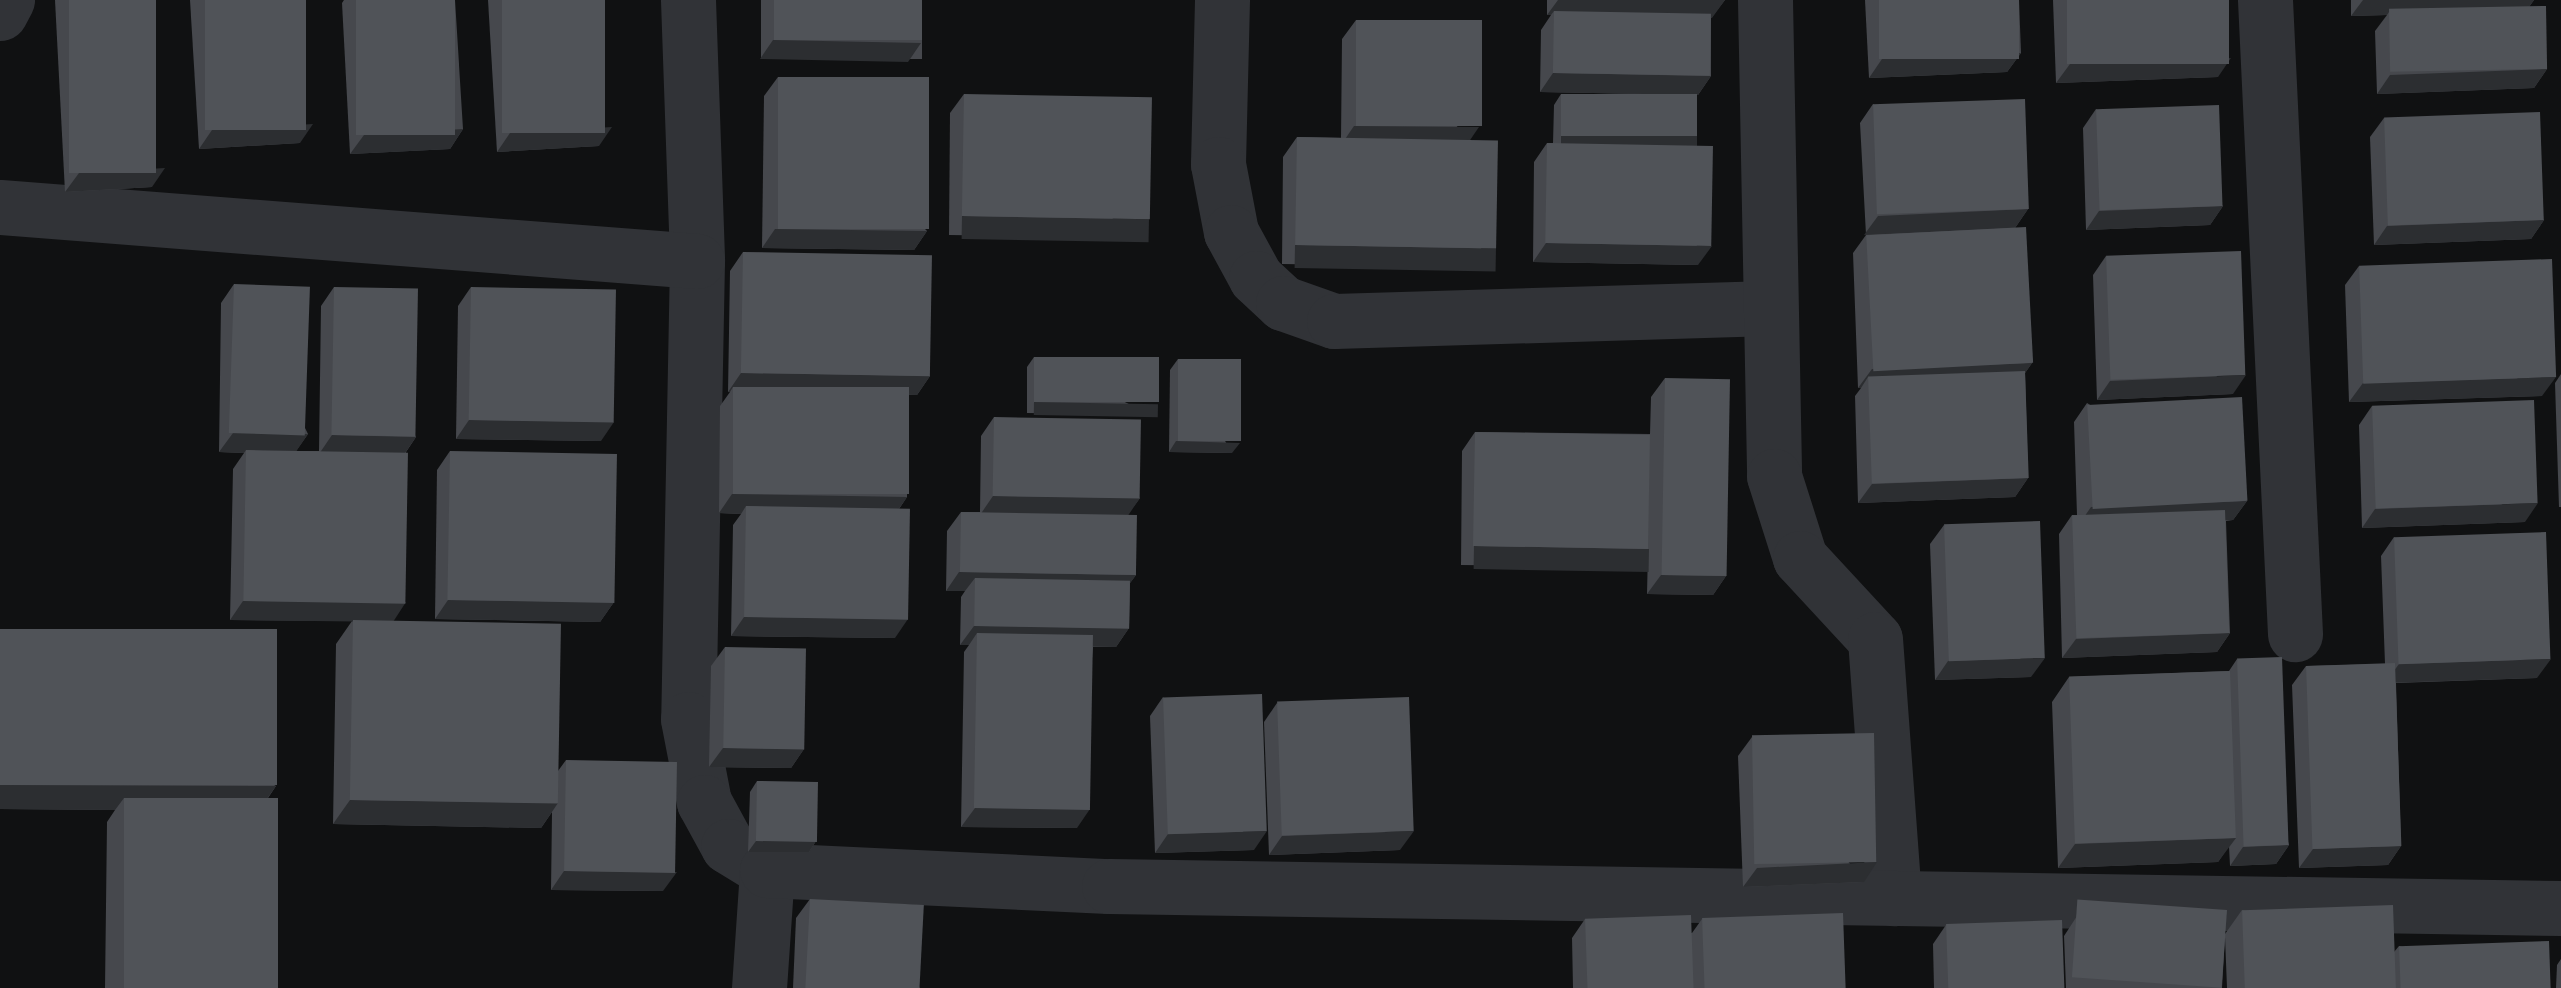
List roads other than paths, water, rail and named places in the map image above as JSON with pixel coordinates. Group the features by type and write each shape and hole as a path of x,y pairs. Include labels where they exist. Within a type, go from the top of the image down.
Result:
{"street":[{"path":"0,14 7,0"},
{"path":"688,0 697,261 694,767 728,846 767,870 1109,886 2561,908"},
{"path":"1222,0 1218,164 1231,232 1283,303 1334,321 1770,308"},
{"path":"1765,0 1770,308 1783,525 1875,639 1894,898"},
{"path":"2265,0 2295,634"},
{"path":"0,207 697,261"},
{"path":"760,988 767,870"}]}
